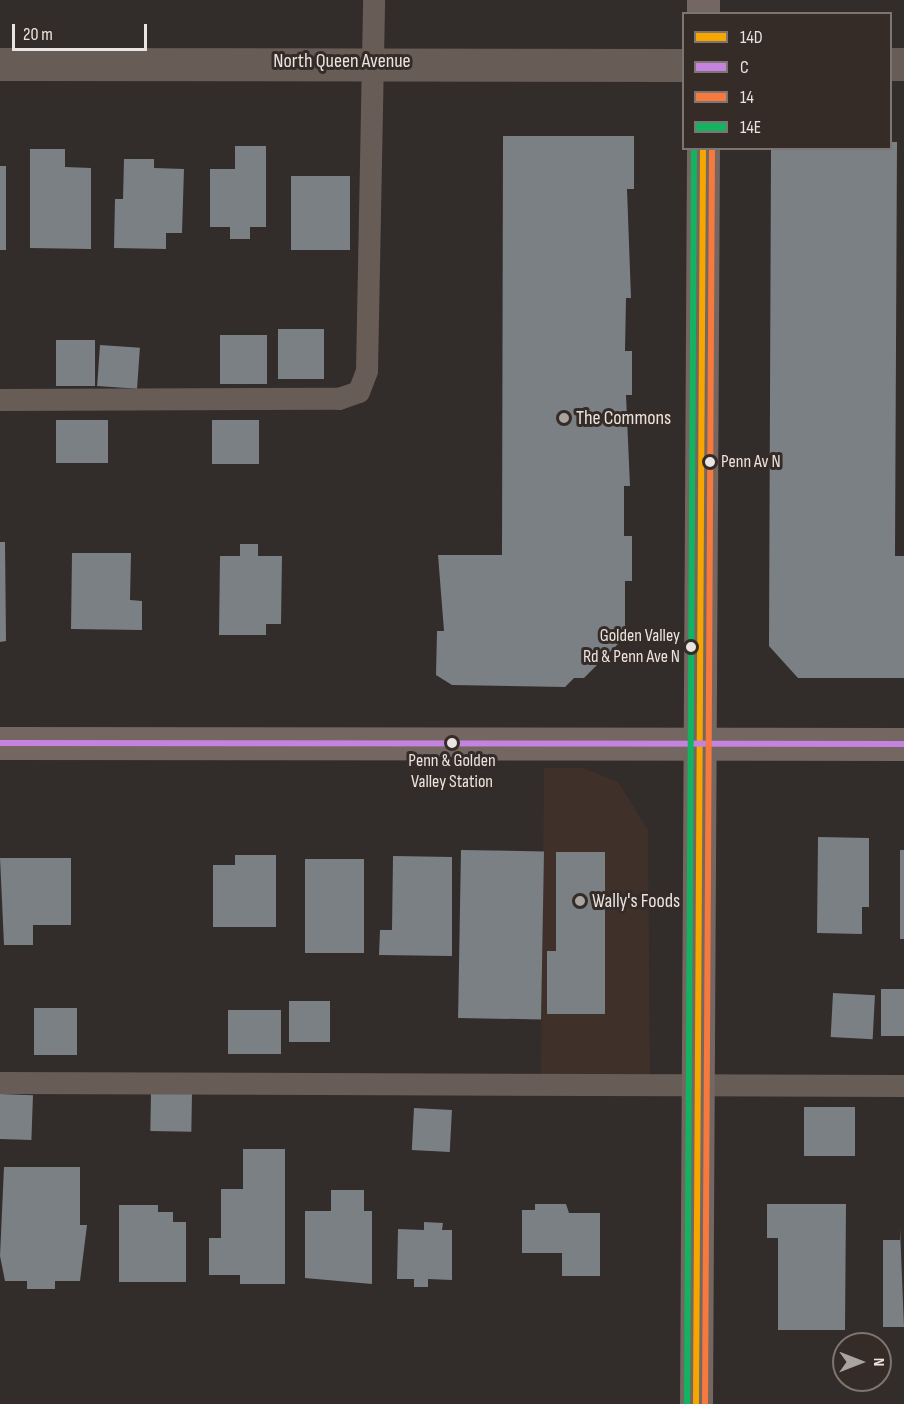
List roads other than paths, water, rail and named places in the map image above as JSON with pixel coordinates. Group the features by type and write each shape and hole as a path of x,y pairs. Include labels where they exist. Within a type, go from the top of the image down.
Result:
{"street":[{"name":"North Queen Avenue","path":"0,64 374,60 682,65"},
{"path":"696,1404 703,150"},
{"path":"0,743 904,744"}],"lane":[{"path":"0,400 339,399 359,392 367,371 374,0"},
{"path":"0,1083 904,1086"}],"place":[{"name":"The Commons","path":"564,418"},
{"name":"Penn Av N","path":"710,462"},
{"name":"Golden Valley Rd & Penn Ave N","path":"691,647"},
{"name":"Penn & Golden Valley Station","path":"452,743"},
{"name":"Wally's Foods","path":"580,901"}]}
